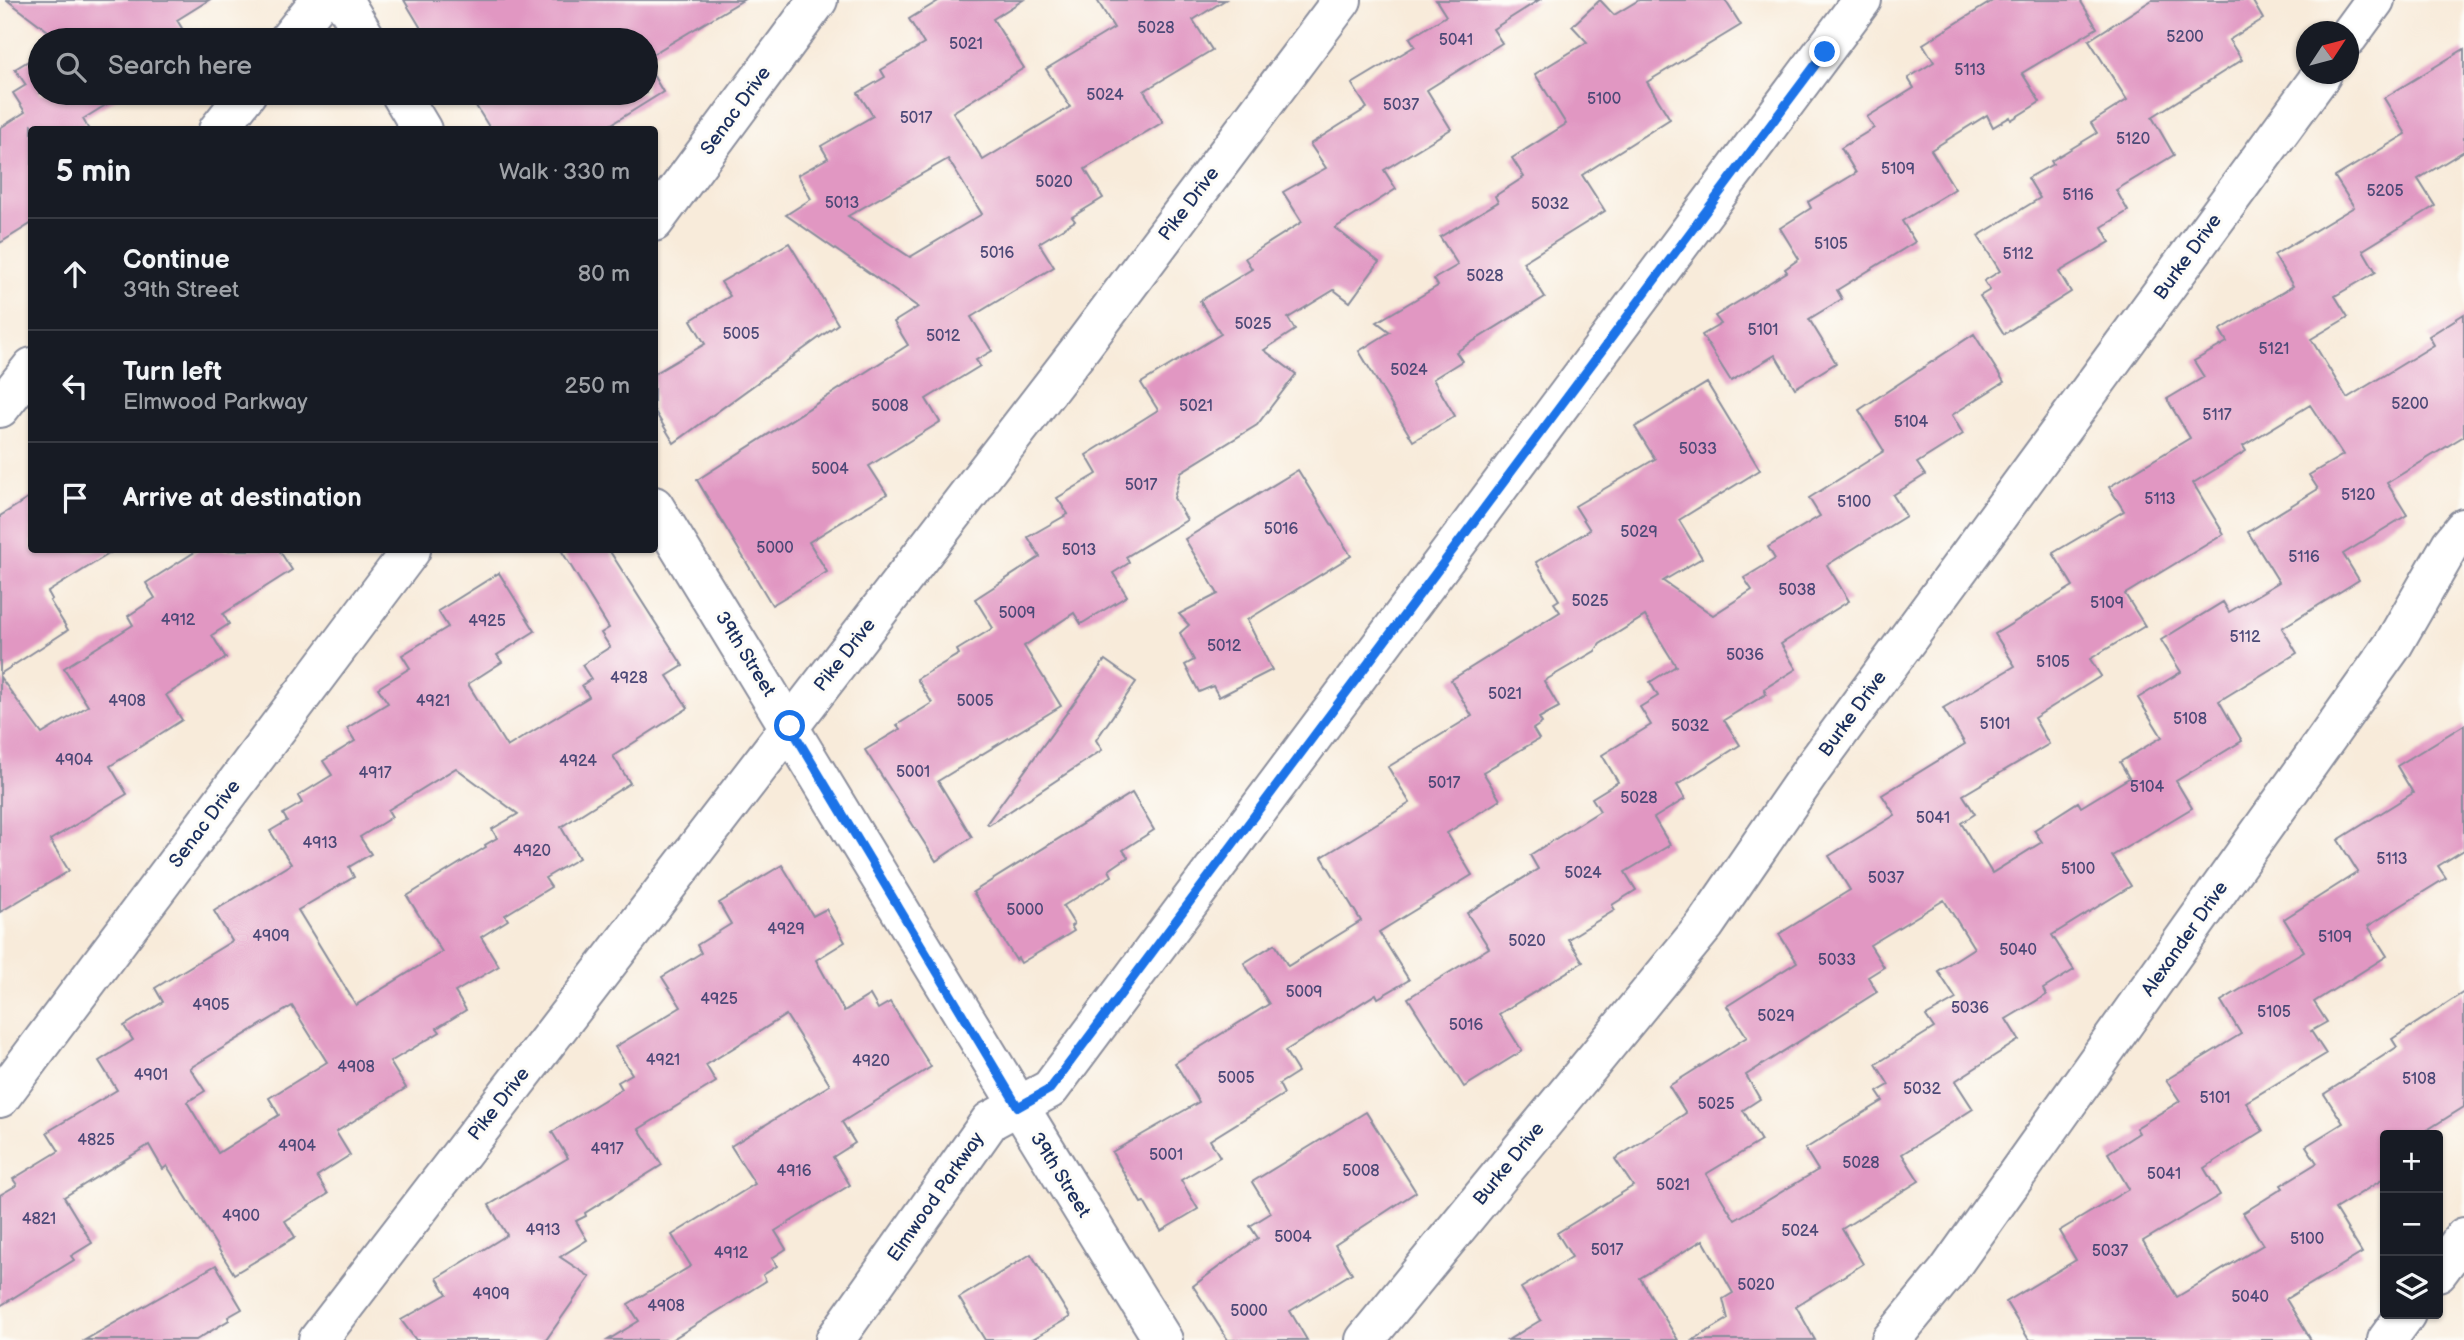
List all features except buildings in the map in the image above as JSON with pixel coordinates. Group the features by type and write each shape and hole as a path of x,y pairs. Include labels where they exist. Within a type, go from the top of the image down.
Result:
{"street":[{"path":"298,28 320,0"},
{"path":"343,0 360,28"},
{"name":"Senac Drive","path":"658,217 818,0"},
{"name":"Pike Drive","path":"318,1340 1080,349 1342,0"},
{"name":"Elmwood Parkway","path":"835,1340 990,1121 1050,1089 1862,0"},
{"path":"2359,22 2375,0"},
{"name":"Burke Drive","path":"1365,1340 1705,925 1813,768 2315,84"},
{"path":"221,126 238,105"},
{"path":"407,105 420,126"},
{"path":"0,408 28,372"},
{"name":"39th Street","path":"658,512 790,726 1018,1107 1163,1340"},
{"name":"Alexander Drive","path":"1891,1340 1948,1271 2393,645 2451,544 2464,528"},
{"name":"Senac Drive","path":"0,1098 409,553"},
{"path":"2443,1265 2464,1237"},
{"path":"2387,1340 2402,1319"}],"route":[{"path":"790,726 1018,1107 1050,1089 1825,52"}]}
